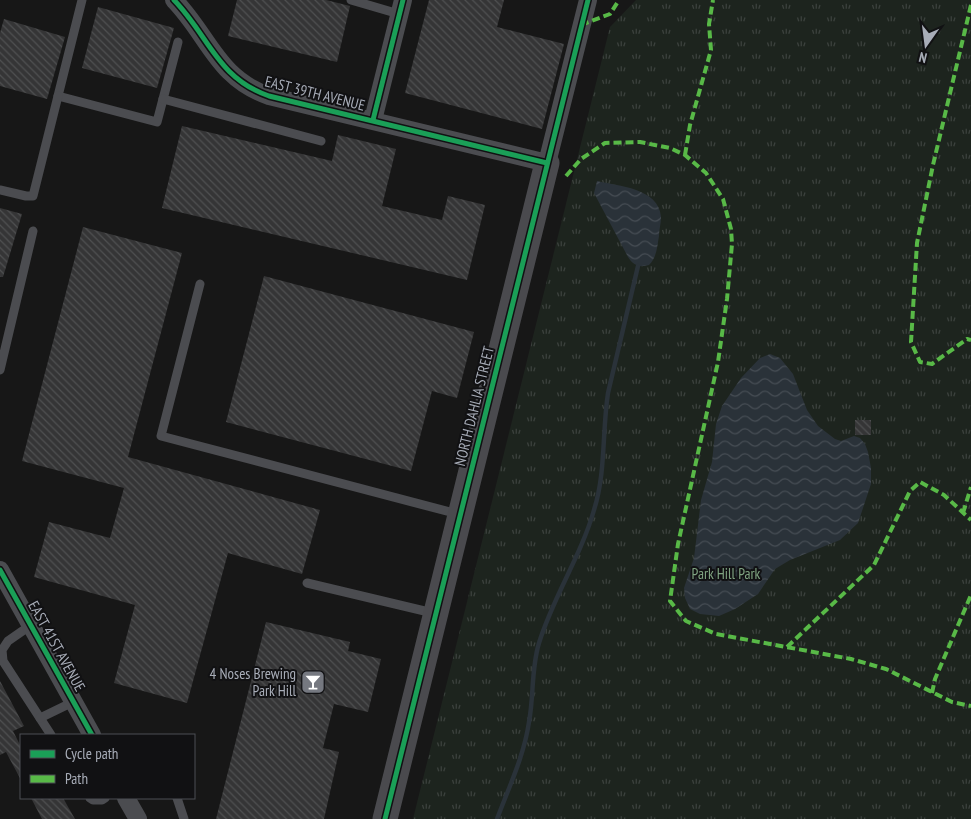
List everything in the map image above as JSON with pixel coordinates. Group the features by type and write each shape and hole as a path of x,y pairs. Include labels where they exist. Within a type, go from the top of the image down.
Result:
{"street":[{"name":"EAST 39TH AVENUE","path":"174,0 193,22 224,68 252,90 269,96 547,163"},
{"name":"NORTH DAHLIA STREET","path":"385,819 588,0"},
{"path":"373,120 401,7"},
{"name":"EAST 41ST AVENUE","path":"0,570 91,734"},
{"path":"127,799 138,819"}],"lane":[{"path":"0,190 33,196 82,0"},
{"path":"351,0 401,7"},
{"path":"58,96 156,122 178,42"},
{"path":"163,99 321,142"},
{"path":"0,370 34,231"},
{"path":"200,284 161,436 460,515"},
{"path":"307,583 436,614"},
{"path":"30,625 8,641 2,650 3,661 50,734"},
{"path":"40,718 73,702"},
{"path":"92,799 104,799"},
{"path":"177,799 184,819"}],"green space":[{"name":"Park Hill Park","path":"636,0 971,0 971,819 413,819 610,27"}],"water":[{"path":"597,181 636,190 645,194 659,207 661,217 658,244 652,262 649,265 637,265 628,257 594,193"},
{"path":"770,354 780,358 793,374 807,410 818,426 835,439 841,441 854,436 860,438 865,444 871,468 871,484 858,523 840,540 790,560 775,569 758,594 735,609 719,616 700,614 690,609 685,598 684,588 694,558 701,500 712,462 716,424 722,406 741,378 760,358"}],"building":[{"path":"237,0 326,0 350,6 337,62 228,36"},
{"path":"429,0 504,0 497,27 564,44 542,129 405,93"},
{"path":"98,7 174,28 157,88 82,68"},
{"path":"4,19 65,37 47,99 0,86 0,33"},
{"path":"182,126 332,161 338,135 396,149 382,206 442,220 448,196 485,205 467,280 162,208"},
{"path":"0,208 22,214 3,277 0,277"},
{"path":"83,227 182,253 128,457 320,510 302,574 228,553 187,703 114,683 135,605 34,577 49,522 110,538 124,488 22,461"},
{"path":"264,276 474,332 457,398 432,391 411,471 226,422"},
{"path":"855,420 871,420 871,435 855,435"},
{"path":"266,622 350,642 348,651 381,659 368,712 334,704 323,748 339,752 324,819 216,819"},
{"path":"0,681 24,726 13,731 20,745 20,778 6,752 0,755"},
{"path":"32,799 64,799 75,819 42,819"}],"waterway":[{"path":"497,819 516,771 527,735 536,653 539,643 552,609 582,544 598,496 608,393 638,266"}],"marked path":[{"path":"581,25 610,14 619,0"},
{"path":"685,155 690,125 711,50 709,24 713,0"},
{"path":"971,5 933,165 917,243 911,342 920,362 932,364 967,339 971,340"},
{"path":"566,176 581,159 605,143 640,142 670,148 685,155 706,173 723,199 731,229 732,244 727,299 718,362 678,544 670,601 686,621 716,634 851,659 886,669 952,702 971,706"},
{"path":"787,647 874,565 910,491 920,482 944,495 971,520"},
{"path":"963,513 971,487"},
{"path":"932,693 935,679 971,595"}],"cycle path":[{"path":"174,0 225,67 251,88 269,96 547,163"},
{"path":"373,120 403,0"},
{"path":"385,819 588,0"},
{"path":"0,570 91,734"}],"place":[{"name":"4 Noses Brewing Park Hill","path":"313,682"}]}
